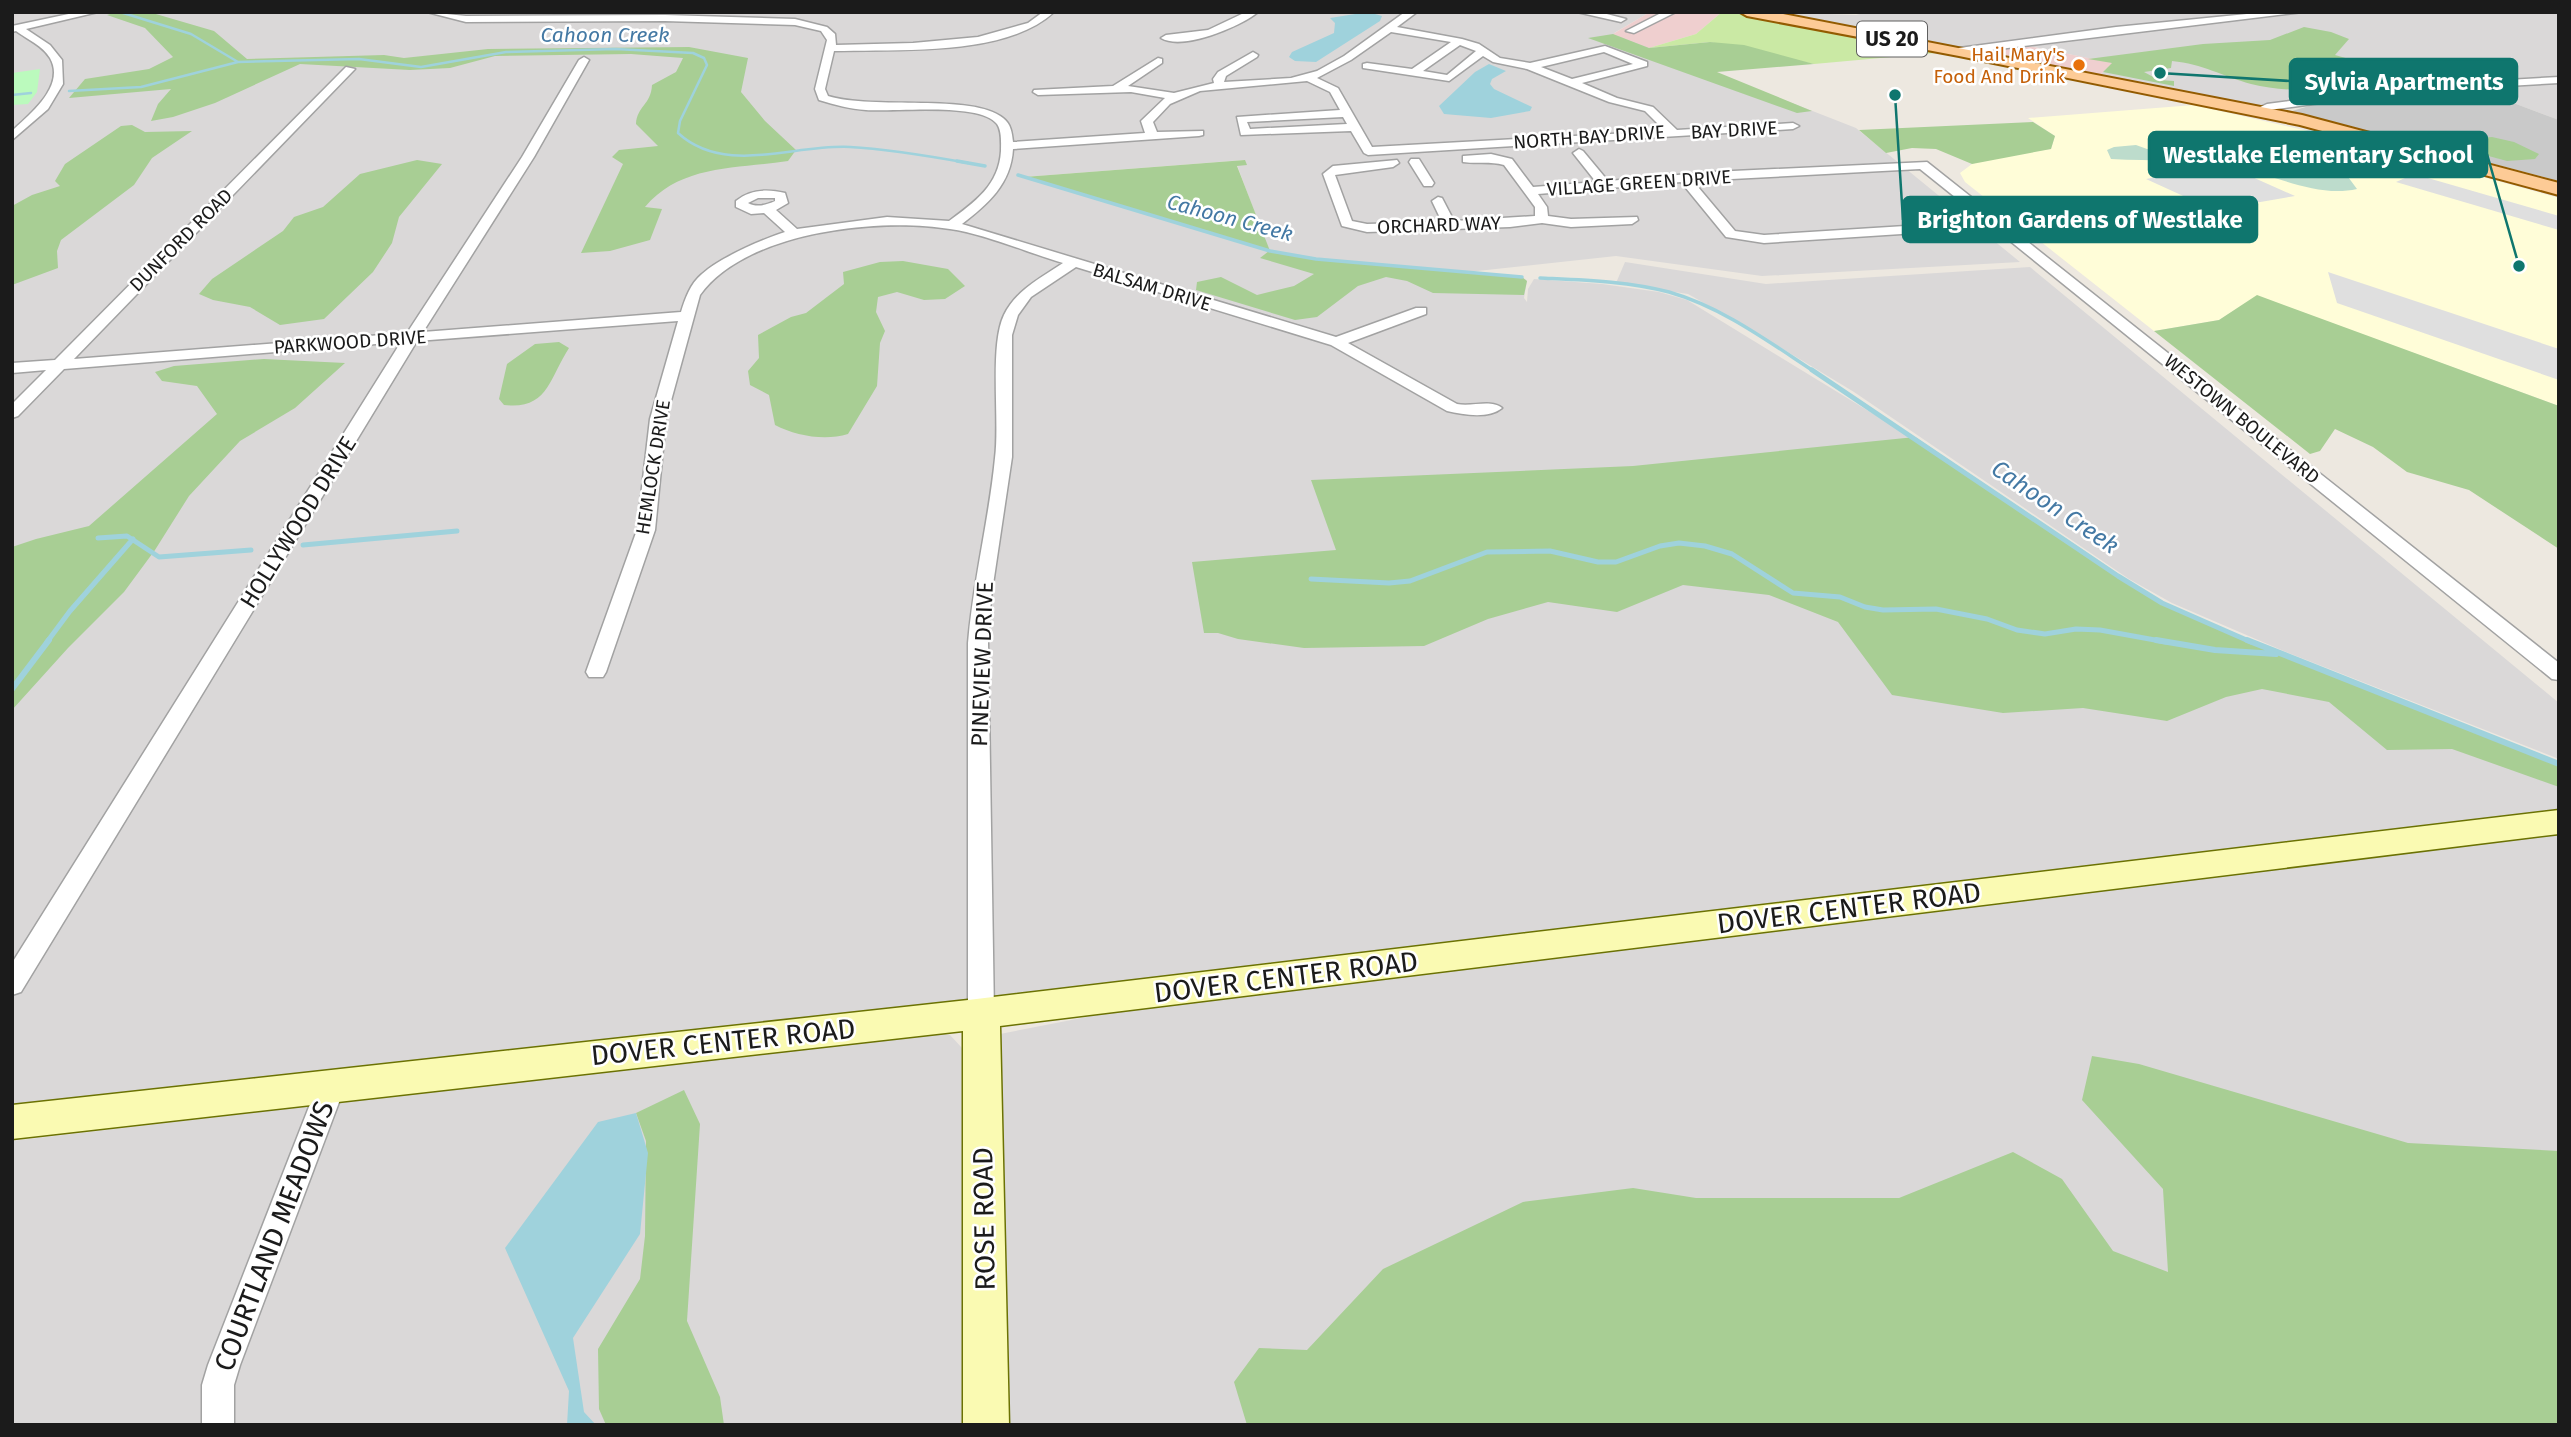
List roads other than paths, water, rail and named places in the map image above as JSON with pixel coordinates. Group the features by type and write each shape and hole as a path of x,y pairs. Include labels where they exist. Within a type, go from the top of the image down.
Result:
{"main road":[{"name":"US 20","path":"1747,12 2258,111 2365,136 2559,189"}],"street":[{"path":"15,29 93,12"},
{"path":"432,12 466,19 665,18 794,22 824,29 830,34 830,48 820,89 823,98 856,108 946,107 982,112 1001,121 1005,127 1006,171 1000,183 980,204 952,225"},
{"path":"830,48 987,40 1020,30 1043,19 1049,12"},
{"path":"1166,38 1203,37 1228,29 1252,12"},
{"path":"1152,136 1147,121 1176,97 1220,86 1308,79 1332,68 1412,12"},
{"path":"1582,12 1621,19"},
{"path":"1631,32 1671,12"},
{"path":"1959,51 2116,30 2298,12"},
{"name":"NORTH BAY DRIVE","path":"1387,28 1459,41 1497,60 1530,66 1613,100 1649,109 1674,134"},
{"path":"12,137 44,107 58,84 57,60 46,47 15,29"},
{"path":"1414,73 1459,41"},
{"path":"1530,66 1605,49 1643,64 1571,83"},
{"path":"1367,65 1449,78 1483,51"},
{"path":"1220,86 1218,79 1222,74 1253,55"},
{"path":"1546,73 1622,56"},
{"name":"HOLLYWOOD DRIVE","path":"12,985 412,337 528,157 584,60"},
{"path":"1116,89 1158,61"},
{"name":"DUNFORD ROAD","path":"12,413 351,69"},
{"path":"1308,79 1334,89 1348,113 1356,127 1245,133 1241,119 1348,113"},
{"path":"2258,111 2267,107 2404,89 2559,80"},
{"path":"1038,92 1116,89 1176,97"},
{"name":"NORTH BAY DRIVE","path":"1356,127 1368,151 1674,134"},
{"name":"BAY DRIVE","path":"1674,134 1793,127"},
{"path":"1007,146 1199,133"},
{"path":"1579,153 1606,186"},
{"name":"VILLAGE GREEN DRIVE","path":"1453,160 1491,158 1508,162 1531,191 1923,165"},
{"name":"ORCHARD WAY","path":"1428,183 1421,162 1345,168 1333,170 1329,174 1347,223 1358,228 1542,219 1571,223 1632,220"},
{"name":"WESTOWN BOULEVARD","path":"1923,165 2559,674"},
{"path":"1686,180 1731,234 1742,238 1764,239 2000,224"},
{"path":"1531,191 1541,207 1542,219"},
{"path":"1438,201 1450,225"},
{"path":"767,209 794,233"},
{"name":"BALSAM DRIVE","path":"794,233 887,220 952,225 1336,342 1453,408 1469,411 1494,408"},
{"name":"HEMLOCK DRIVE","path":"596,672 646,530 657,418 693,295 706,277 763,244 794,233"},
{"name":"PINEVIEW DRIVE","path":"981,1014 978,643 981,598 1004,457 1005,335 1011,315 1026,294 1073,263"},
{"path":"1336,342 1421,311"},
{"name":"PARKWOOD DRIVE","path":"12,368 687,316"},
{"name":"DOVER CENTER ROAD","path":"12,1122 981,1014 2559,822"},
{"name":"ROSE ROAD","path":"981,1014 986,1425"},
{"name":"COURTLAND MEADOWS","path":"218,1425 218,1385 224,1365 330,1088"}],"water":[{"path":"1368,12 1382,16 1380,21 1316,62 1295,61 1289,57 1292,52 1334,33 1335,23 1330,18"},
{"path":"1489,64 1506,71 1492,79 1490,84 1494,89 1532,107 1530,111 1491,118 1444,114 1439,106 1475,72"},
{"path":"636,1113 648,1153 640,1234 573,1338 584,1412 596,1425 567,1425 569,1391 505,1248 598,1122"}],"waterway":[{"name":"Cahoon Creek","path":"120,12 191,34 238,62"},
{"name":"Cahoon Creek","path":"238,62 359,59 421,67 506,52 615,49 693,53 704,58 707,65 680,121 678,133 697,146 738,156 850,147 968,163"},
{"path":"69,91 141,87 238,62"},
{"path":"12,95 31,93"},
{"name":"Cahoon Creek","path":"957,161 985,166"},
{"name":"Cahoon Creek","path":"1018,175 1270,251 1316,259 1522,277"},
{"name":"Cahoon Creek","path":"1540,278 1637,285 1669,292 1708,307 1745,326 1814,371"},
{"name":"Cahoon Creek","path":"1814,371 2118,576 2162,603 2251,642"},
{"path":"303,545 457,531"},
{"path":"98,538 127,536 132,540"},
{"path":"47,642 70,611 132,540"},
{"path":"132,540 159,557 251,550"},
{"path":"1311,579 1389,583 1410,581 1487,552 1550,551 1598,562 1616,562 1660,546 1679,543 1705,546 1732,554 1793,593 1840,597 1865,607 1883,610 1936,609 1987,619 2017,630 2045,634 2076,629 2100,630 2166,642"},
{"path":"12,689 49,640"},
{"path":"2156,640 2215,650 2276,654"},
{"name":"Cahoon Creek","path":"2247,640 2559,764"}],"place":[{"name":"Hail Mary's Food And Drink","path":"2079,65"},
{"name":"Sylvia Apartments","path":"2160,73"},
{"name":"Brighton Gardens of Westlake","path":"1895,95"},
{"name":"Westlake Elementary School","path":"2519,266"}]}
